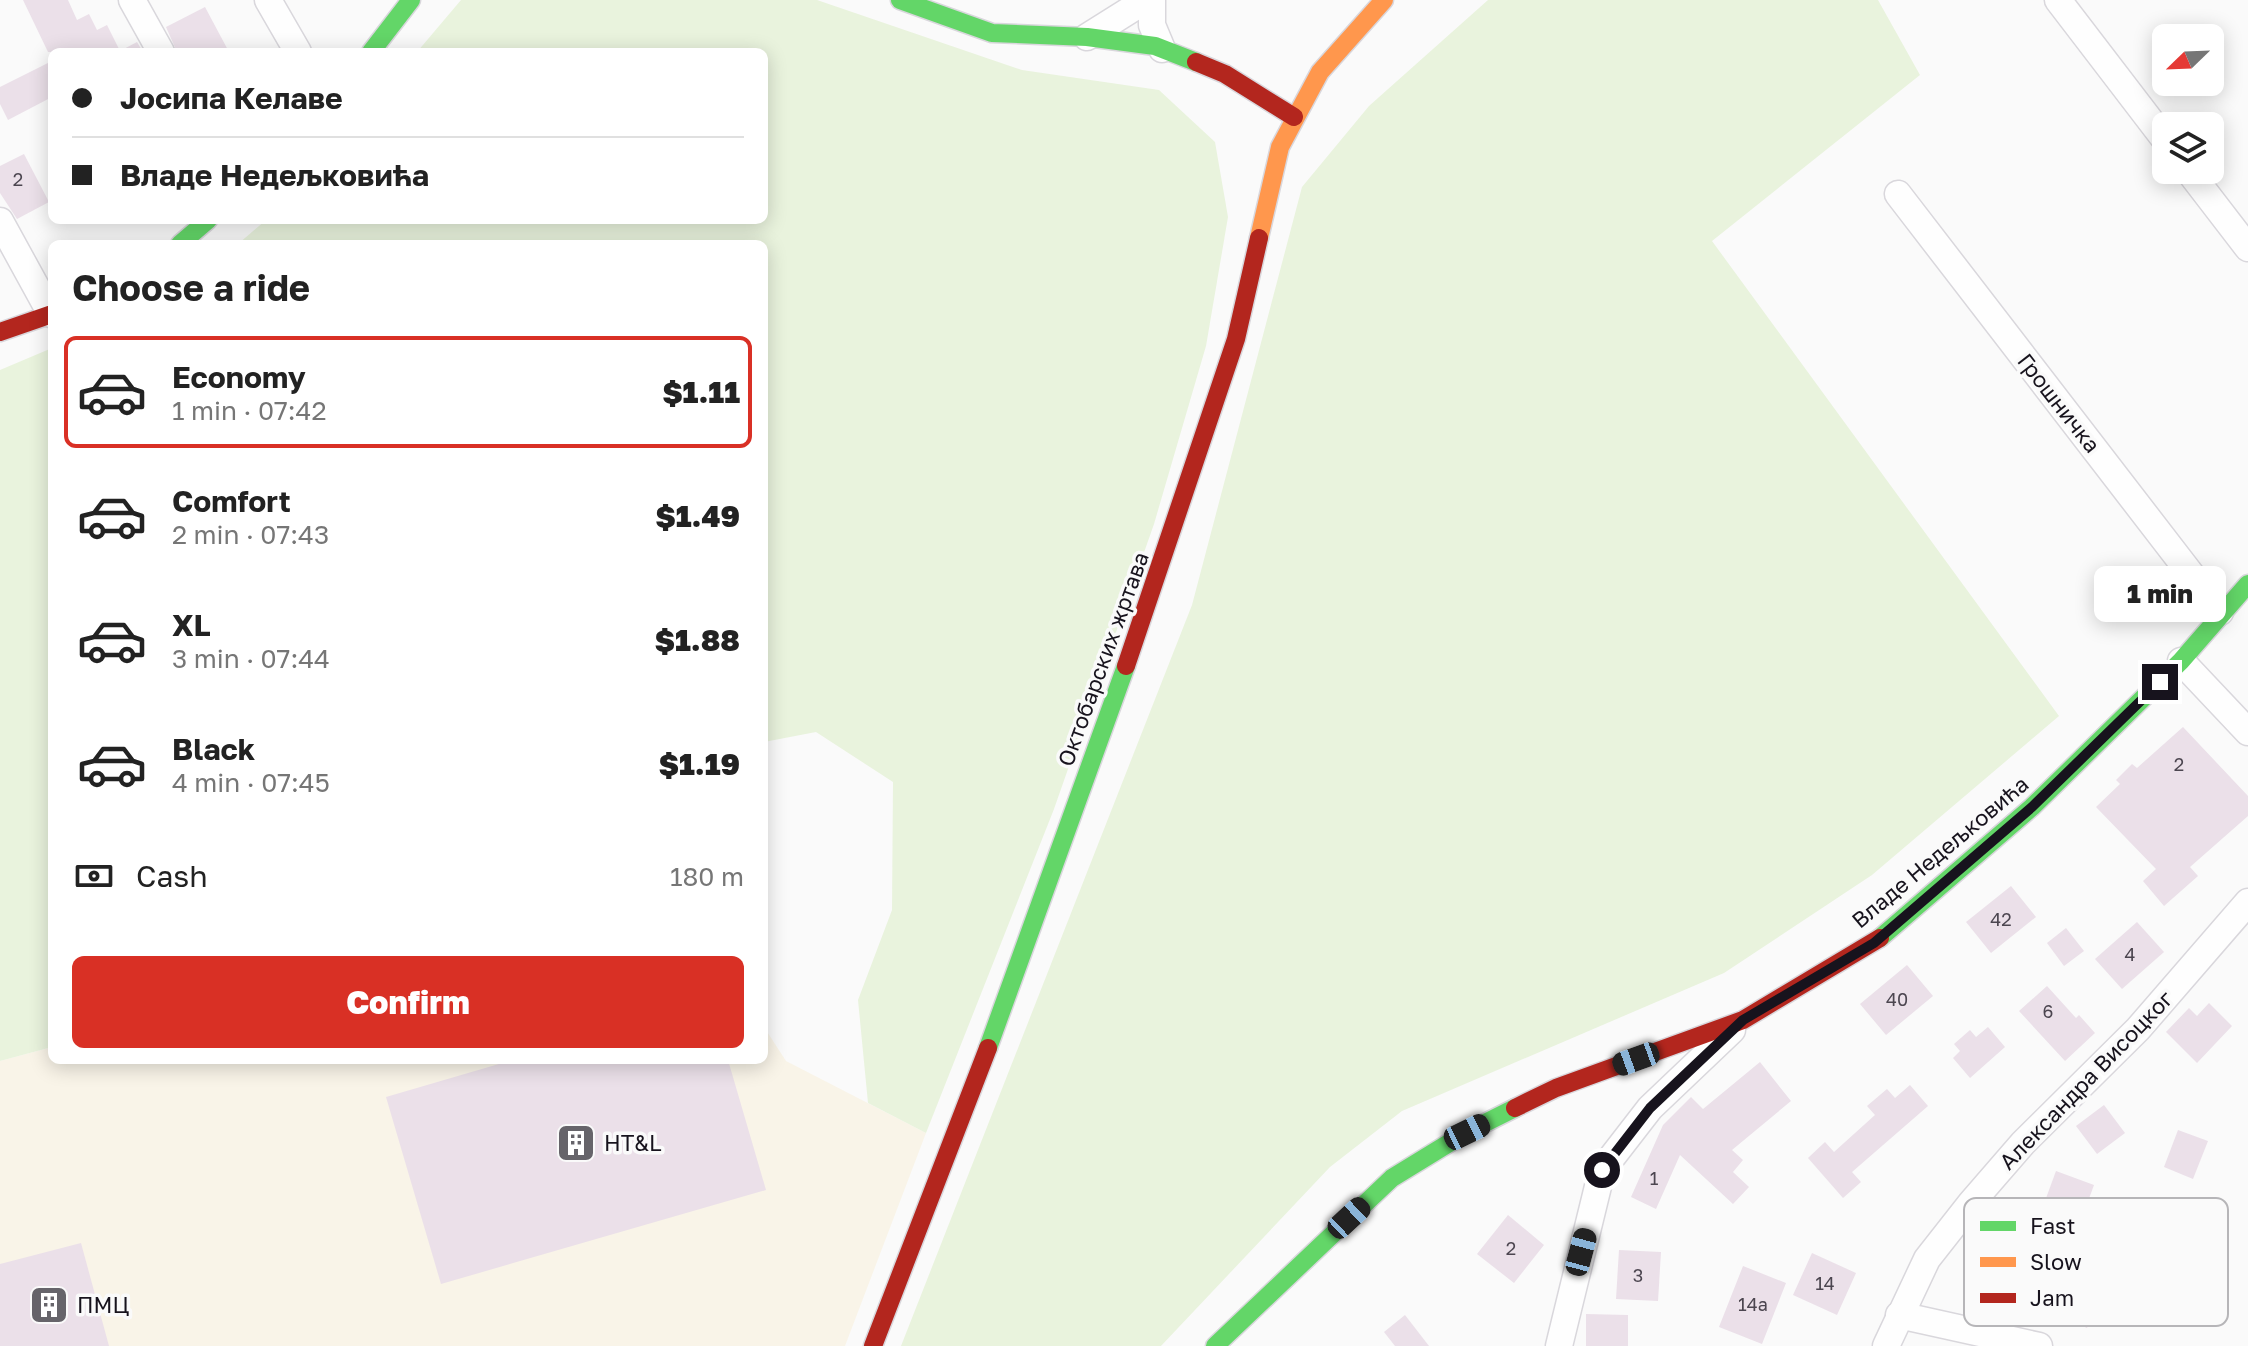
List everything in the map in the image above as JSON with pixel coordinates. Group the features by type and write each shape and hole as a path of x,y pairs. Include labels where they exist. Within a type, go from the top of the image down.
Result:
{"street":[{"path":"132,0 159,48"},
{"path":"268,0 296,48"},
{"path":"374,48 411,0"},
{"path":"900,0 992,33 1087,37 1162,49 1225,74 1294,117"},
{"path":"1087,37 1146,0"},
{"path":"1152,0 1152,25 1162,49"},
{"name":"Октобарских жртава","path":"873,1346 963,1118 1162,567 1236,339 1280,147 1320,72 1384,0"},
{"path":"2058,0 2152,123"},
{"path":"2199,184 2248,248"},
{"name":"Грошничка","path":"1898,194 2220,612"},
{"path":"0,221 48,307"},
{"path":"185,240 203,224"},
{"path":"0,332 48,315"},
{"name":"Владе Недељковића","path":"1215,1346 1392,1178 1467,1132 1556,1088 1743,1020 1874,943 2032,807 2181,661 2220,612 2248,584"},
{"path":"2181,661 2248,732"},
{"name":"Александра Висоцког","path":"1975,1198 2023,1143 2138,1029 2248,902"},
{"path":"1559,1346 1602,1170 1650,1108 1743,1020"},
{"name":"Александра Висоцког","path":"1886,1346 1927,1259 1964,1212"},
{"path":"1899,1315 2039,1346"}],"shaded area":[{"path":"768,1033 786,1061 926,1133 845,1346 0,1346 0,1061 48,1048 48,1064 768,1064"}],"green space":[{"path":"461,0 817,0 1022,70 1159,90 1215,142 1228,217 1206,346 1154,524 1054,809 926,1133 868,1103 858,1000 892,910 893,782 816,732 768,741 768,240 243,240 261,224 768,224 768,48 420,48"},
{"path":"1488,0 1878,0 1920,75 1712,241 2059,716 1872,875 1724,973 1402,1111 1330,1167 1161,1346 901,1346 1192,605 1302,187 1369,106"},
{"path":"48,350 48,1048 0,1061 0,370"}],"building":[{"path":"23,0 68,0 77,20 89,14 97,30 107,25 118,48 48,48 48,52"},
{"path":"205,7 227,48 175,48 166,27"},
{"path":"137,42 141,48 126,48"},
{"path":"48,63 48,99 8,120 0,104 0,87"},
{"path":"24,154 48,203 17,219 0,193 0,166"},
{"path":"2183,727 2248,796 2248,816 2190,867 2198,876 2164,906 2143,881 2156,869 2096,807 2120,784 2116,780 2132,764 2137,768"},
{"path":"2011,886 2036,917 1991,953 1966,922"},
{"path":"2137,922 2164,952 2122,989 2095,959"},
{"path":"2066,928 2084,951 2064,966 2047,943"},
{"path":"1907,965 1933,996 1886,1035 1860,1004"},
{"path":"2047,986 2076,1018 2079,1015 2095,1033 2065,1061 2019,1011"},
{"path":"2209,1003 2232,1026 2197,1063 2166,1032 2189,1008 2197,1016"},
{"path":"1988,1027 2005,1047 1970,1078 1953,1058 1960,1051 1954,1044 1970,1030 1976,1037"},
{"path":"1760,1062 1791,1101 1732,1150 1743,1160 1733,1172 1749,1187 1733,1204 1680,1155 1656,1209 1631,1197 1663,1125 1691,1097 1703,1109"},
{"name":"HT&L","path":"499,1064 729,1064 766,1190 441,1284 386,1097"},
{"path":"1910,1085 1928,1106 1852,1172 1861,1182 1843,1198 1808,1158 1825,1142 1834,1152 1875,1115 1867,1106 1887,1089 1895,1098"},
{"path":"2104,1105 2125,1133 2097,1154 2076,1126"},
{"path":"2178,1130 2208,1141 2193,1179 2164,1167"},
{"path":"2056,1171 2094,1185 2089,1198 2046,1198"},
{"path":"1508,1215 1544,1245 1514,1283 1477,1254"},
{"name":"ПМЦ","path":"81,1243 109,1346 0,1346 0,1264"},
{"path":"1619,1250 1661,1252 1658,1301 1616,1299"},
{"path":"1812,1253 1856,1273 1837,1315 1793,1295"},
{"path":"1743,1266 1786,1283 1762,1344 1719,1327"},
{"path":"1586,1314 1628,1315 1628,1346 1586,1346"},
{"path":"1405,1315 1429,1346 1395,1346 1384,1332"}],"traffic: fast":[{"path":"374,48 411,0"},
{"path":"900,0 992,33 1087,37 1155,46 1196,62"},
{"path":"185,240 203,224"},
{"path":"1880,938 2032,807 2181,661 2248,584"},
{"path":"988,1048 1126,666"},
{"path":"1215,1346 1392,1178 1467,1132 1515,1108"}],"traffic: slow":[{"path":"1259,238 1280,147 1320,72 1384,0"}],"traffic: jam":[{"path":"1196,62 1225,74 1294,117"},
{"path":"1126,666 1236,339 1259,238"},
{"path":"0,332 48,315"},
{"path":"1515,1108 1556,1088 1743,1020 1880,938"},
{"path":"873,1346 988,1048"}],"place":[{"name":"HT&L","path":"576,1143"},
{"name":"ПМЦ","path":"49,1305"}],"route":[{"path":"1602,1170 1650,1108 1743,1020 1874,943 2032,807 2160,682"}]}
